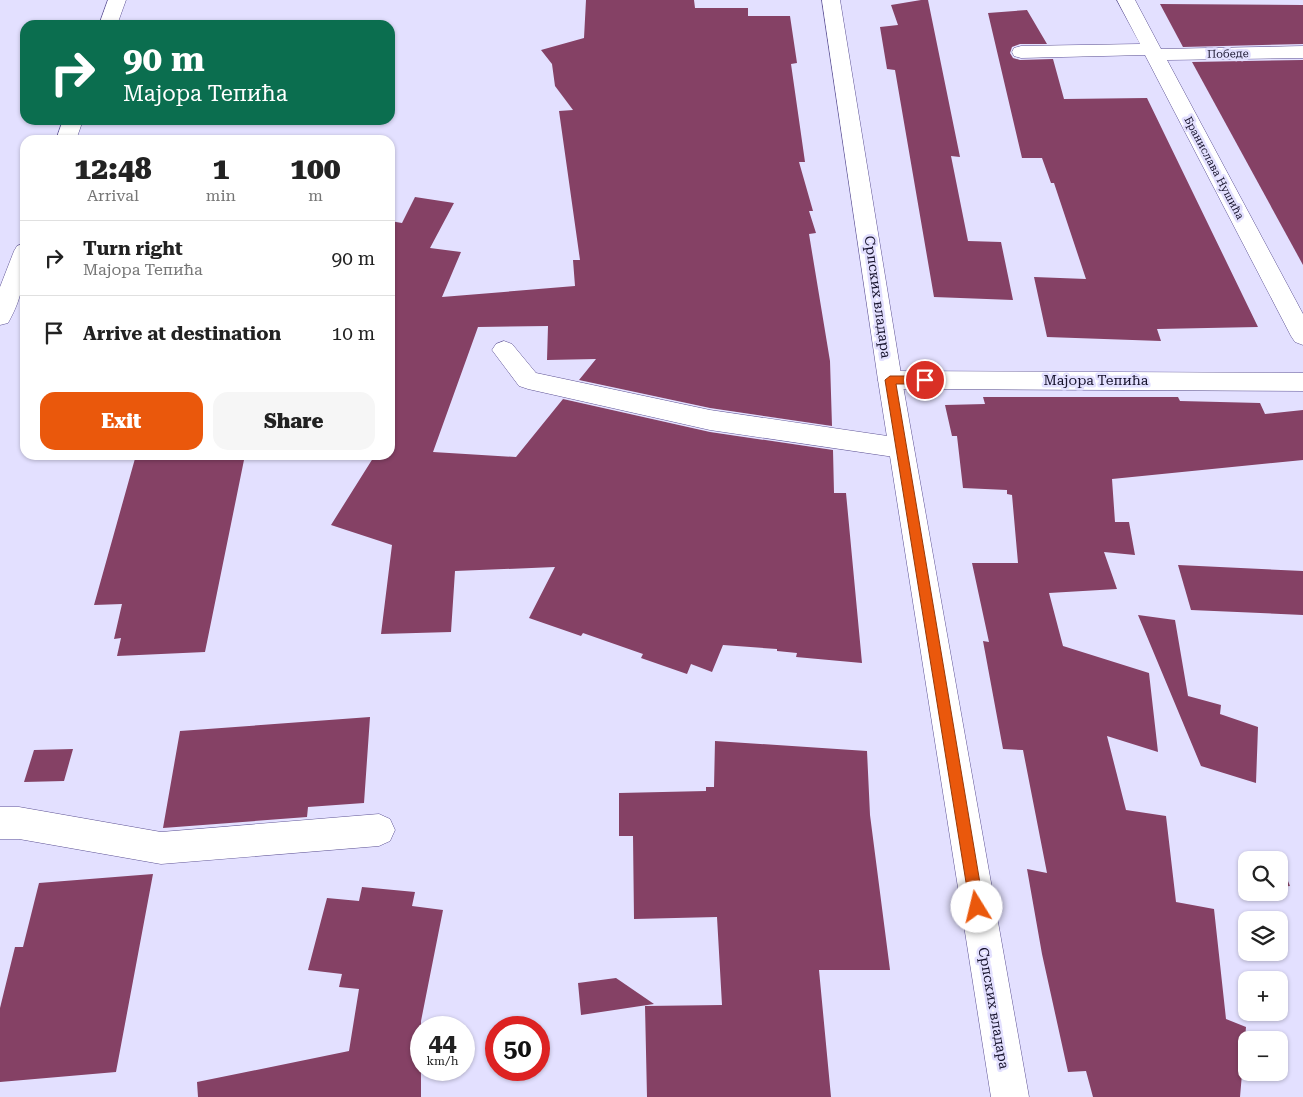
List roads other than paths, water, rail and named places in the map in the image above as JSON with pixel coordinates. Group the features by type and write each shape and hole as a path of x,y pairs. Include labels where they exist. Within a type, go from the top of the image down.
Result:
{"street":[{"path":"110,20 117,0"},
{"name":"Српских владара","path":"831,0 901,448 1010,1097"},
{"name":"Бранислава Нушића","path":"1126,0 1303,336"},
{"name":"Победе","path":"1021,52 1303,52"},
{"path":"0,317 20,264"},
{"path":"504,350 528,380 710,420 901,448"},
{"name":"Мајора Тепића","path":"890,380 1303,382"},
{"path":"0,823 19,823 161,848 379,830"}]}
